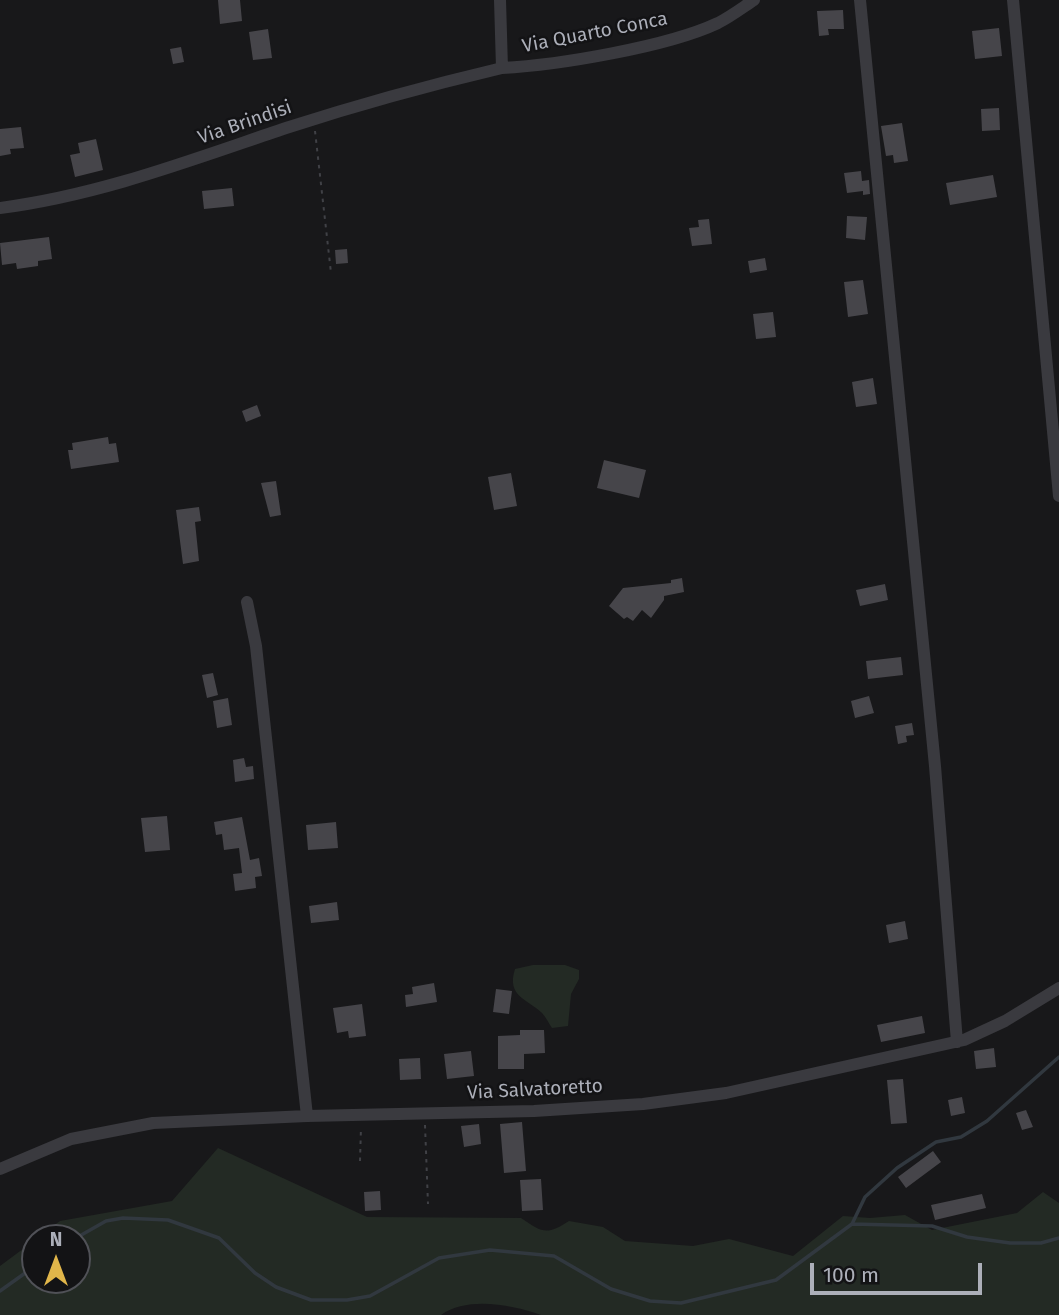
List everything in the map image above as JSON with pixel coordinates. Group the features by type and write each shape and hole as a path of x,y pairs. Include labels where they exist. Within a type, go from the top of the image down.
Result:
{"street":[{"name":"Via Quarto Conca","path":"500,0 502,68 598,54 691,33 719,22 754,0"},
{"path":"860,0 934,752 957,1042"},
{"path":"1013,0 1059,496"},
{"name":"Via Brindisi","path":"0,208 60,198 131,181 314,120 502,68"},
{"path":"247,602 256,646 307,1116"},
{"name":"Via Salvatoretto","path":"0,1170 45,1148 120,1128 187,1120 534,1111 691,1098 957,1042 982,1033 1059,988"}],"path":[{"path":"314,120 331,274"},
{"path":"424,1113 428,1204"},
{"path":"360,1161 362,1114"}],"shaded area":[{"path":"533,965 565,965 579,970 579,979 571,994 568,1026 552,1028 542,1013 516,992 513,986 515,969"},
{"path":"218,1148 367,1217 521,1218 544,1230 555,1229 569,1221 603,1227 625,1241 693,1246 729,1239 793,1256 843,1216 870,1218 905,1215 932,1230 1017,1213 1043,1192 1059,1203 1059,1315 541,1315 517,1308 477,1304 452,1309 441,1315 0,1315 0,1266 21,1250 21,1294 91,1294 91,1224 56,1224 60,1221 172,1201"}],"building":[{"path":"218,0 240,0 242,21 220,24"},
{"path":"843,10 844,29 828,29 829,35 819,36 817,11"},
{"path":"999,28 1002,56 975,59 972,31"},
{"path":"268,29 272,58 253,60 249,32"},
{"path":"181,47 184,62 173,64 170,49"},
{"path":"999,108 1000,130 982,131 981,109"},
{"path":"902,123 908,161 894,163 893,155 886,156 881,126"},
{"path":"21,127 24,148 10,149 11,154 0,156 0,129"},
{"path":"96,139 103,170 75,177 70,155 80,153 78,143"},
{"path":"861,171 862,181 869,180 870,194 863,195 863,191 847,193 844,173"},
{"path":"993,175 997,197 950,205 946,183"},
{"path":"232,188 234,206 204,209 202,191"},
{"path":"847,216 867,217 865,240 846,238"},
{"path":"709,219 712,244 692,246 689,228 699,227 698,220"},
{"path":"49,237 52,259 38,261 38,266 17,269 16,263 2,265 0,243"},
{"path":"347,249 348,263 336,264 335,250"},
{"path":"765,258 767,270 750,273 748,261"},
{"path":"863,280 868,314 848,317 844,282"},
{"path":"773,312 776,337 756,339 753,314"},
{"path":"873,378 877,404 856,407 852,382"},
{"path":"257,405 261,416 246,422 242,411"},
{"path":"108,437 109,444 116,443 119,462 71,469 68,450 73,450 72,443"},
{"path":"604,460 646,470 639,498 597,488"},
{"path":"511,473 517,506 494,510 488,477"},
{"path":"276,481 281,515 270,517 261,483"},
{"path":"199,507 201,521 195,522 199,561 183,564 176,510"},
{"path":"682,578 684,592 664,596 651,618 642,610 633,621 627,617 624,619 609,606 623,588 671,583 671,580"},
{"path":"885,584 888,600 860,606 856,590"},
{"path":"901,657 903,675 868,679 866,661"},
{"path":"213,673 218,695 207,698 202,675"},
{"path":"869,696 874,713 855,718 851,701"},
{"path":"228,698 232,725 217,728 213,701"},
{"path":"912,723 914,735 906,736 907,742 898,744 895,726"},
{"path":"244,758 246,767 253,766 254,779 235,782 233,760"},
{"path":"167,816 170,850 145,852 141,818"},
{"path":"242,817 250,860 259,858 262,876 255,877 256,888 235,891 233,874 242,873 239,848 224,850 222,834 216,835 214,822"},
{"path":"336,822 338,848 308,850 306,825"},
{"path":"337,902 339,920 311,923 309,906"},
{"path":"905,921 908,939 889,943 886,925"},
{"path":"434,983 437,1002 406,1007 405,995 413,994 412,987"},
{"path":"496,989 512,991 509,1014 493,1012"},
{"path":"362,1004 366,1036 349,1038 348,1031 337,1033 333,1008"},
{"path":"922,1016 925,1033 881,1042 877,1025"},
{"path":"520,1030 544,1030 545,1053 524,1054 524,1069 498,1069 498,1036 520,1035"},
{"path":"994,1048 996,1067 976,1069 974,1051"},
{"path":"471,1051 474,1076 447,1079 444,1054"},
{"path":"420,1058 421,1079 400,1080 399,1059"},
{"path":"903,1079 907,1123 891,1124 887,1080"},
{"path":"962,1097 965,1113 951,1116 948,1100"},
{"path":"1026,1110 1033,1127 1022,1130 1016,1113"},
{"path":"522,1122 526,1171 504,1173 500,1124"},
{"path":"479,1124 481,1144 464,1147 461,1126"},
{"path":"933,1151 941,1162 906,1188 898,1177"},
{"path":"541,1179 543,1210 522,1211 520,1180"},
{"path":"380,1191 381,1210 365,1211 364,1192"},
{"path":"982,1194 986,1208 935,1220 931,1205"}],"waterway":[{"path":"852,1224 865,1197 897,1168 936,1142 961,1137 987,1121 1059,1057"},
{"path":"91,1230 106,1221 123,1218 168,1220 219,1238 255,1273 276,1287 311,1300 347,1300 370,1296 439,1258 490,1250 554,1256 611,1289 650,1301 681,1303 776,1280 852,1224 932,1226 967,1237 1010,1243 1041,1243 1059,1238"},
{"path":"0,1291 21,1276"}]}
